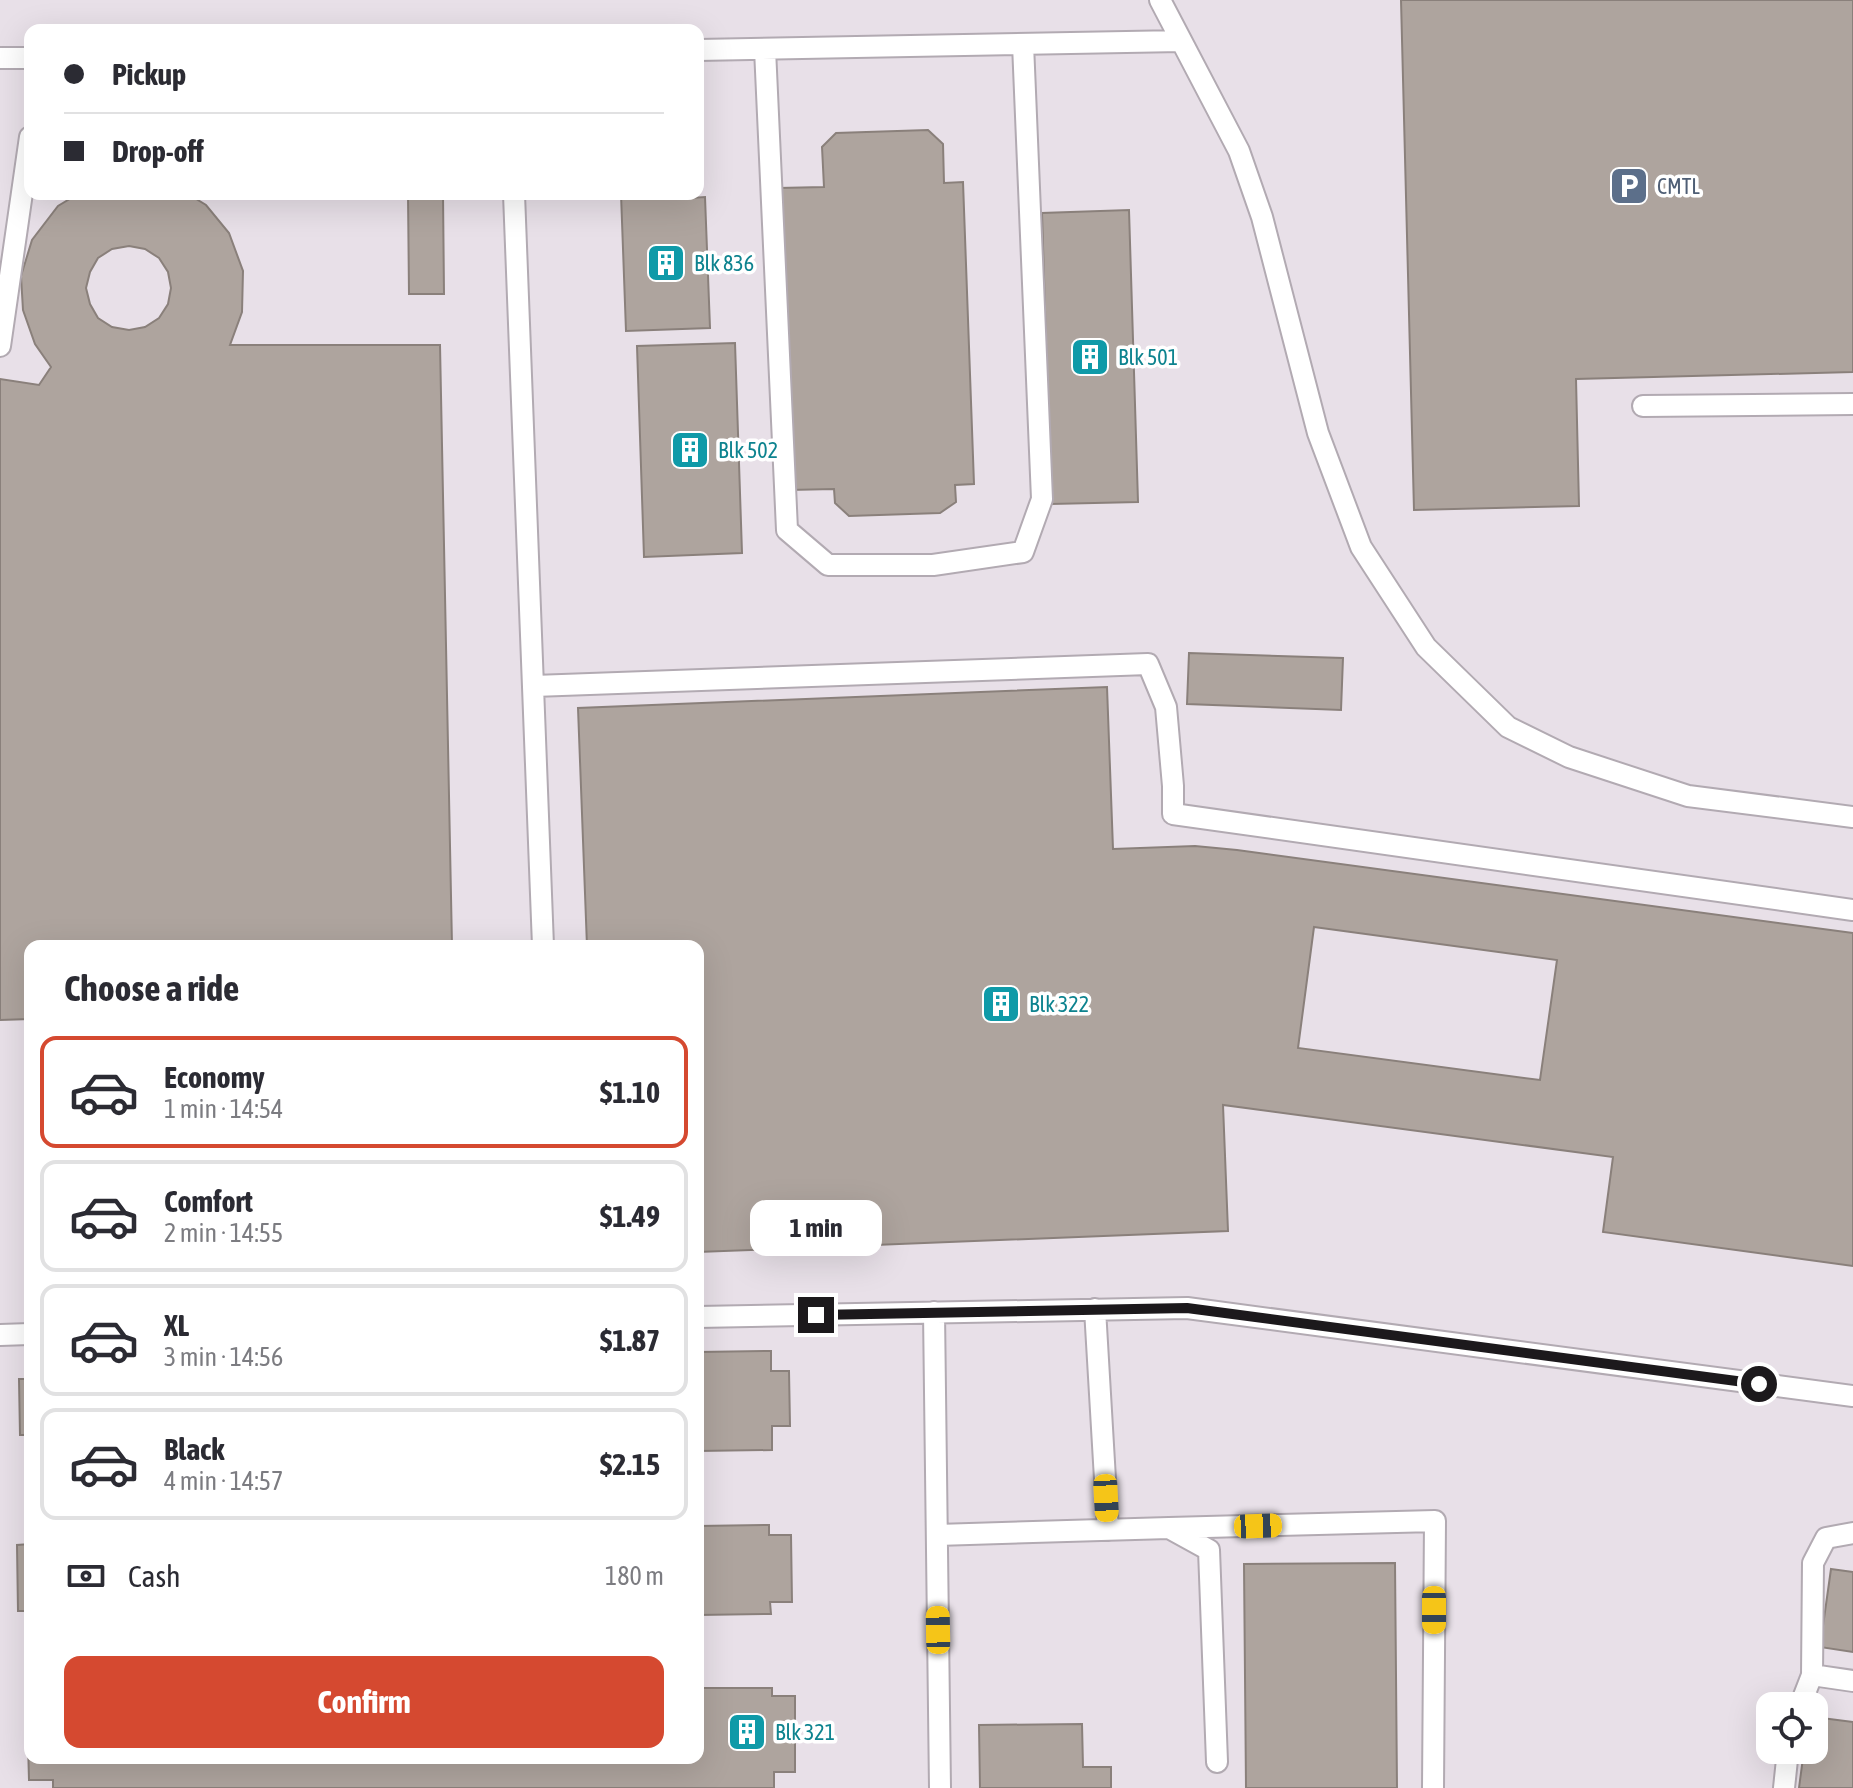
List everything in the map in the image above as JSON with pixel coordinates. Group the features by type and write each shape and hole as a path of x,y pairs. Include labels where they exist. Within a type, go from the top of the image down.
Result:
{"lane":[{"path":"1160,0 1239,151 1262,217 1318,433 1361,547 1426,647 1508,727 1569,757 1688,796 1853,817"},
{"path":"704,50 1181,41"},
{"path":"765,49 787,530 828,565 933,565 1023,552 1042,499 1023,44"},
{"path":"0,58 24,58"},
{"path":"0,346 24,179"},
{"path":"514,200 543,940"},
{"path":"1643,406 1853,404"},
{"path":"534,686 1148,664 1166,707 1173,814 1853,910"},
{"path":"704,1317 1187,1308 1853,1396"},
{"path":"1095,1309 1108,1530"},
{"path":"934,1312 940,1788"},
{"path":"0,1335 24,1334"},
{"path":"937,1535 1435,1521 1433,1788"},
{"path":"1169,1528 1209,1550 1217,1762"},
{"path":"1805,1692 1812,1675 1813,1563 1826,1538 1853,1533"},
{"path":"1812,1675 1853,1681"},
{"path":"1784,1788 1787,1764"}],"building":[{"name":"CMTL","path":"1401,0 1853,0 1853,372 1576,379 1579,506 1414,510"},
{"path":"928,130 943,144 944,183 963,182 974,484 955,485 956,502 940,513 849,516 835,503 834,489 789,490 779,188 824,187 822,147 836,133"},
{"name":"Blk 836","path":"705,197 710,328 626,331 621,200 704,200"},
{"path":"68,200 198,200 206,205 229,233 243,271 242,312 230,345 440,345 452,940 24,940 24,1019 0,1020 0,379 39,385 51,367 35,344 23,310 21,276 32,240 58,206","holes":["129,246 145,249 159,258 168,272 171,288 168,304 159,318 145,327 129,330 112,327 98,318 86,288 98,258 112,249"]},
{"path":"408,200 443,200 444,294 409,294"},
{"name":"Blk 501","path":"1129,210 1138,502 1051,504 1042,213"},
{"name":"Blk 502","path":"735,343 742,553 644,557 637,346"},
{"path":"1189,653 1343,658 1341,710 1187,704"},
{"name":"Blk 322","path":"1107,687 1113,849 1195,846 1237,850 1853,933 1853,1266 1603,1232 1613,1157 1223,1105 1228,1231 704,1252 704,940 587,940 578,708","holes":["1314,927 1557,960 1540,1080 1298,1048"]},
{"path":"771,1351 771,1371 789,1371 790,1426 772,1426 772,1450 704,1451 704,1352"},
{"path":"19,1379 24,1379 24,1435 20,1435"},
{"path":"769,1525 769,1535 791,1535 792,1602 770,1602 771,1614 704,1615 704,1526"},
{"path":"24,1544 24,1611 18,1611 17,1545"},
{"path":"1395,1563 1397,1788 1246,1788 1244,1564"},
{"path":"1831,1569 1853,1572 1853,1652 1820,1647"},
{"name":"Blk 321","path":"704,1688 772,1688 772,1696 795,1696 795,1772 774,1772 774,1788 53,1788 53,1780 29,1780 29,1764 704,1764"},
{"path":"1828,1719 1853,1722 1853,1788 1799,1788 1802,1764 1828,1764"},
{"path":"1082,1724 1083,1767 1111,1767 1111,1788 980,1788 979,1725"}],"place":[{"name":"CMTL","path":"1629,186"},
{"name":"Blk 836","path":"666,263"},
{"name":"Blk 501","path":"1090,357"},
{"name":"Blk 502","path":"690,450"},
{"name":"Blk 322","path":"1001,1004"},
{"name":"Blk 321","path":"747,1732"}],"route":[{"path":"816,1315 1187,1308 1759,1384"}]}
